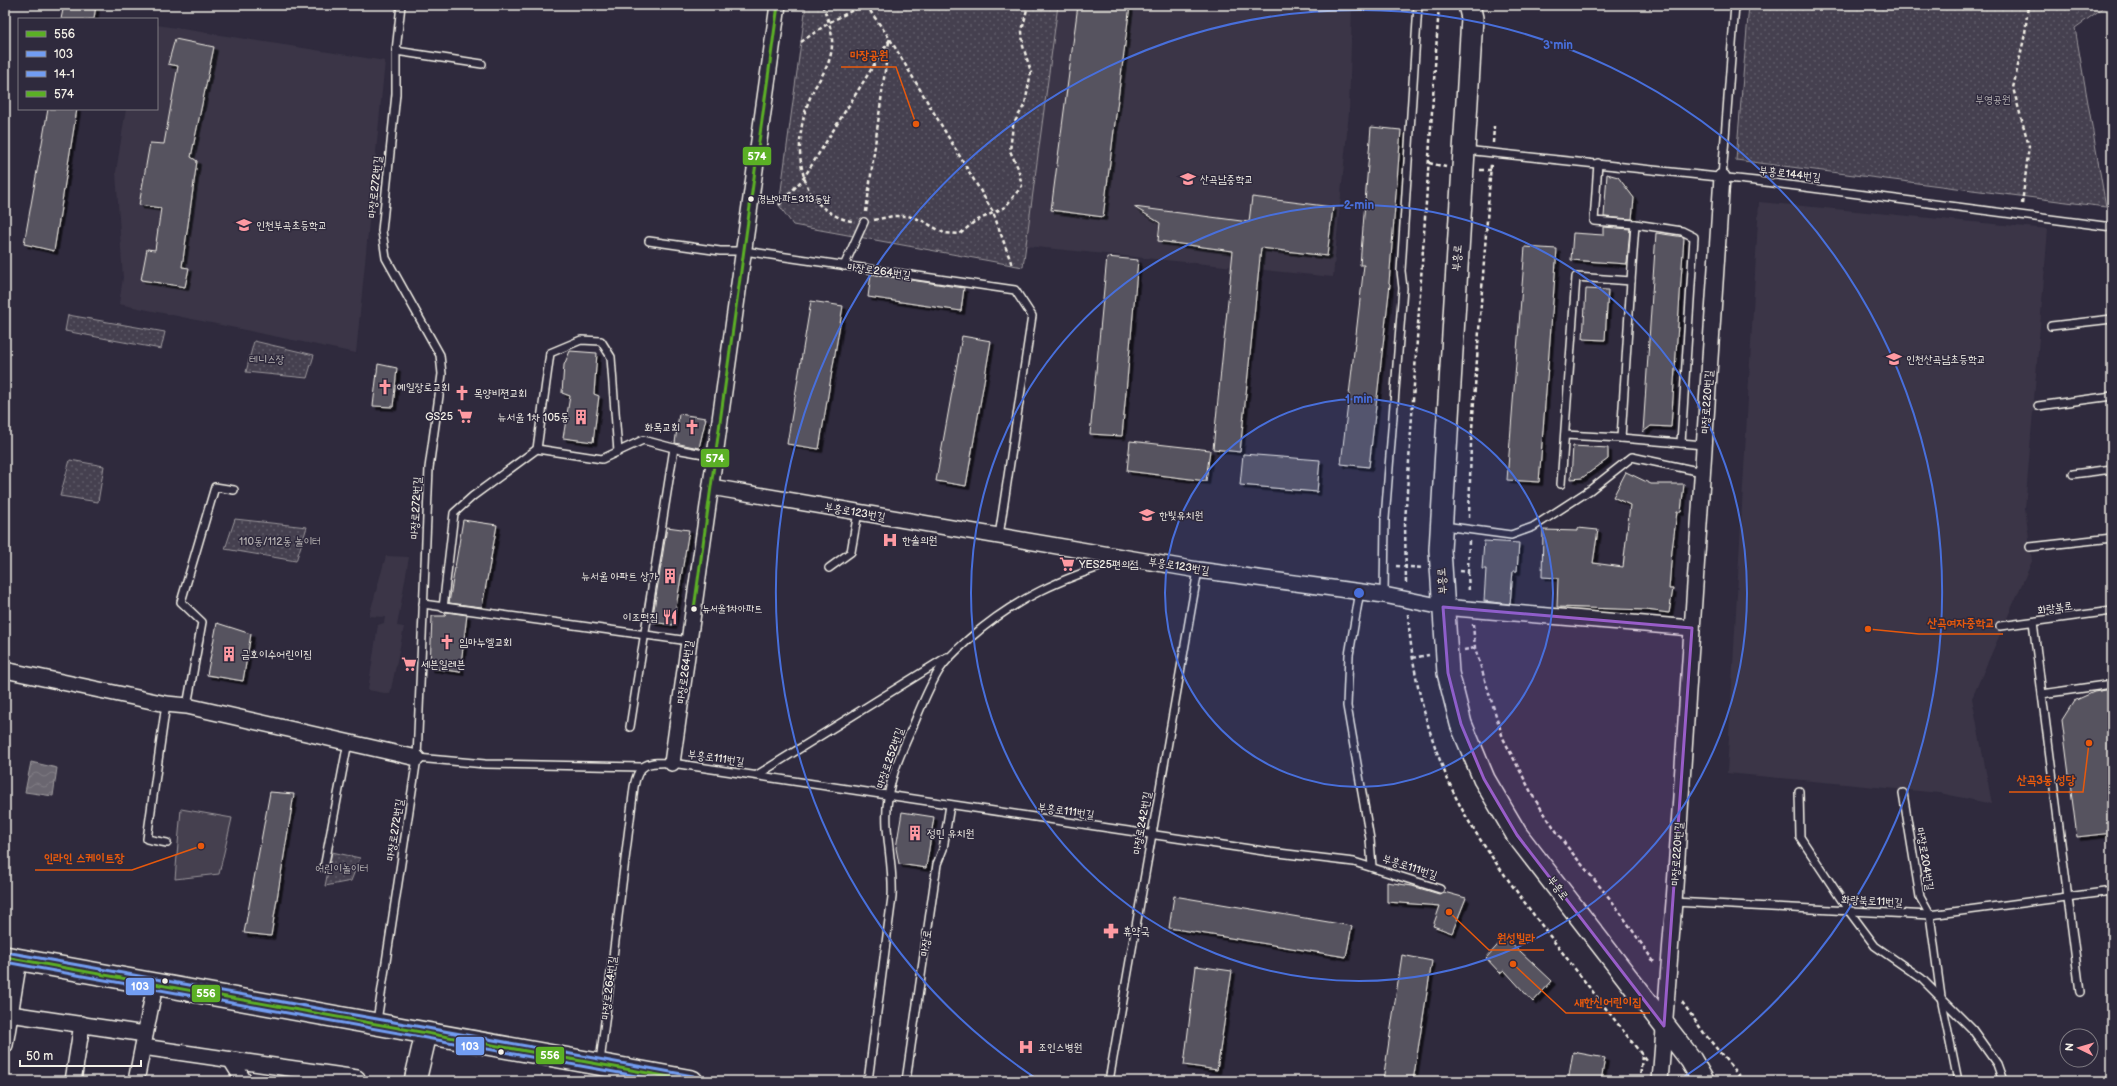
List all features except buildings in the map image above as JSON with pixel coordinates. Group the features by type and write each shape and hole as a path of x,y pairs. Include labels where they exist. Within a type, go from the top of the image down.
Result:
{"main road":[{"name":"부흥로","path":"1469,5 1472,18 1440,550 1448,673 1461,724 1484,779 1517,835 1691,1060 1704,1079"},
{"path":"12,959 376,1026 692,1081"},
{"path":"415,1081 426,1034"}],"street":[{"name":"마장로264번길","path":"672,764 778,5"},
{"name":"마장로220번길","path":"1660,1079 1674,902 1722,177"},
{"name":"부흥로123번길","path":"711,487 1198,570 1360,591 1443,607"},
{"path":"1443,607 1692,628"},
{"path":"5,670 166,704 187,706 417,758"},
{"path":"5,1045 10,1014 12,959"},
{"path":"136,1081 155,985"},
{"path":"10,1014 82,1024 231,1060 357,1078"},
{"path":"73,1081 82,1024"},
{"path":"231,1060 244,1081"}],"lane":[{"name":"마장로272번길","path":"376,1026 417,758 429,468 442,374 440,355 386,258 383,245 382,231 396,94 396,51 401,5"},
{"path":"1384,595 1385,520 1403,288 1401,271 1418,5"},
{"path":"1722,177 1735,5"},
{"path":"396,51 482,64"},
{"name":"부흥로144번길","path":"1464,149 1722,177 2112,227"},
{"path":"1598,163 1594,221 1682,230 1694,237 1681,443"},
{"path":"844,266 864,222"},
{"path":"1621,438 1635,224"},
{"path":"650,241 720,251 744,251"},
{"name":"마장로264번길","path":"744,251 1015,290 1032,316 999,536"},
{"path":"1561,484 1576,277 1631,281"},
{"path":"2051,326 2112,319"},
{"path":"537,449 550,353 581,340 601,340 611,357 618,452"},
{"path":"2038,406 2112,396"},
{"path":"1564,435 1704,445"},
{"path":"443,608 454,513 473,496 537,449 602,459 643,440 715,456"},
{"path":"630,727 674,448"},
{"path":"1441,525 1511,535 1533,527 1590,490 1632,457 1702,472"},
{"path":"2073,474 2112,469"},
{"path":"187,706 202,622 181,602 215,487 234,490"},
{"path":"829,568 850,552 858,512"},
{"path":"2030,547 2112,538"},
{"name":"마장로252번길","path":"868,1081 894,877 886,828 888,796 910,733 932,683 940,668 952,654 990,620 1041,589 1094,568 1129,558"},
{"name":"마장로242번길","path":"1109,1081 1198,570"},
{"name":"부흥로111번길","path":"1360,591 1349,655 1347,706 1370,839 1372,867"},
{"path":"423,604 443,608 689,641"},
{"name":"화랑북로","path":"2000,626 2112,611"},
{"path":"2033,622 2080,992"},
{"name":"부흥로111번길","path":"756,775 952,654"},
{"path":"2042,694 2112,684"},
{"path":"166,704 147,839 167,844"},
{"path":"324,868 348,742"},
{"path":"417,758 485,764 641,767 658,762 672,764"},
{"name":"부흥로111번길","path":"672,764 1354,862 1440,889"},
{"name":"마장로264번길","path":"600,1065 634,787 636,777 641,767"},
{"path":"1799,791 1800,837 1849,911 1875,946 1921,978 1941,996 1972,1029 1997,1064 2003,1081"},
{"name":"마장로204번길","path":"1903,793 1920,897 1930,915 1941,996 1958,1081"},
{"name":"마장로","path":"906,1081 937,864 943,849 950,805"},
{"name":"화랑북로11번길","path":"1674,902 1930,915 2112,891"}],"path":[{"path":"822,5 830,22 832,46 828,66 813,92 799,132 803,179 816,203 846,220 864,222 893,216 908,216 921,220 944,233 960,234 974,222 1005,207 1022,186 1018,168 1010,151 1013,125 1025,104 1031,72 1023,46 1022,31 1026,9 1025,5"},
{"path":"801,42 830,22 863,5"},
{"path":"866,5 890,39 993,212 1012,265"},
{"path":"1439,5 1406,522 1406,600 1412,658 1424,715 1435,749 1453,791 1474,831 1508,879 1660,1079"},
{"path":"2020,215 2029,146 2013,88 2025,34 2028,5"},
{"path":"779,205 803,179 890,39"},
{"path":"864,222 890,39"},
{"path":"1468,572 1475,648 1503,738 1534,798 1565,844 1615,905 1704,1033 1743,1081"},
{"path":"1640,1081 1642,1054"}],"highlighted area":[{"path":"1443,607 1692,628 1664,1026 1517,835 1484,779 1461,724 1448,673"}],"shaded area":[{"name":"산곡남중학교","path":"1055,5 1352,5 1349,112 1333,277 1026,246"},
{"name":"인천부곡초등학교","path":"158,25 385,61 356,353 119,304 123,278 116,172 126,110 158,110"},
{"path":"1759,202 2048,229 2025,508 2032,561 1972,698 1992,804 1940,793 1727,773"},
{"path":"386,556 409,557 397,626 404,627 390,694 368,690 378,625 384,623 385,617 369,616"}],"green space":[{"path":"806,5 1058,5 1023,267 793,225 779,205"},
{"name":"부영공원","path":"1749,5 2107,5 2075,28 2106,207 1736,160"},
{"path":"68,315 165,332 161,349 65,331"},
{"name":"테니스장","path":"254,341 314,355 307,378 246,372"},
{"path":"70,460 104,466 98,502 60,496"},
{"name":"110동/112동 놀이터","path":"235,519 307,527 296,561 225,549"},
{"path":"181,809 232,818 219,874 175,879"},
{"name":"어린이놀이터","path":"332,852 360,858 351,881 325,886"}],"water":[{"path":"31,762 57,768 53,796 25,792"}],"transit line":[{"name":"574","path":"694,609 778,5"},
{"name":"14-1","path":"6,952 693,1076"},
{"name":"556","path":"5,957 692,1081"},
{"name":"103","path":"5,962 664,1081"}],"place":[{"name":"마장공원","path":"916,124"},
{"name":"산곡남중학교","path":"1188,179"},
{"name":"경남아파트313동앞","path":"751,199"},
{"name":"인천부곡초등학교","path":"244,225"},
{"name":"인천산곡남초등학교","path":"1894,359"},
{"name":"예일장로교회","path":"385,387"},
{"name":"목양비젼교회","path":"462,393"},
{"name":"GS25","path":"465,416"},
{"name":"뉴서울 1차 105동","path":"581,417"},
{"name":"화목교회","path":"692,427"},
{"name":"한빛유치원","path":"1147,515"},
{"name":"한솔의원","path":"890,540"},
{"name":"YES25편의점","path":"1067,564"},
{"name":"뉴서울 아파트 상가","path":"670,576"},
{"name":"뉴서울1차아파트","path":"694,609"},
{"name":"이조떡집","path":"670,617"},
{"name":"산곡여자중학교","path":"1868,629"},
{"name":"임마누엘교회","path":"447,642"},
{"name":"금호이수어린이집","path":"229,654"},
{"name":"세븐일레븐","path":"409,664"},
{"name":"산곡3동 성당","path":"2089,743"},
{"name":"정민 유치원","path":"915,833"},
{"name":"인라인 스케이트장","path":"201,846"},
{"name":"원성빌라","path":"1449,912"},
{"name":"휴약국","path":"1111,931"},
{"name":"새한신어린이집","path":"1513,964"},
{"name":"조인스병원","path":"1026,1047"}]}
